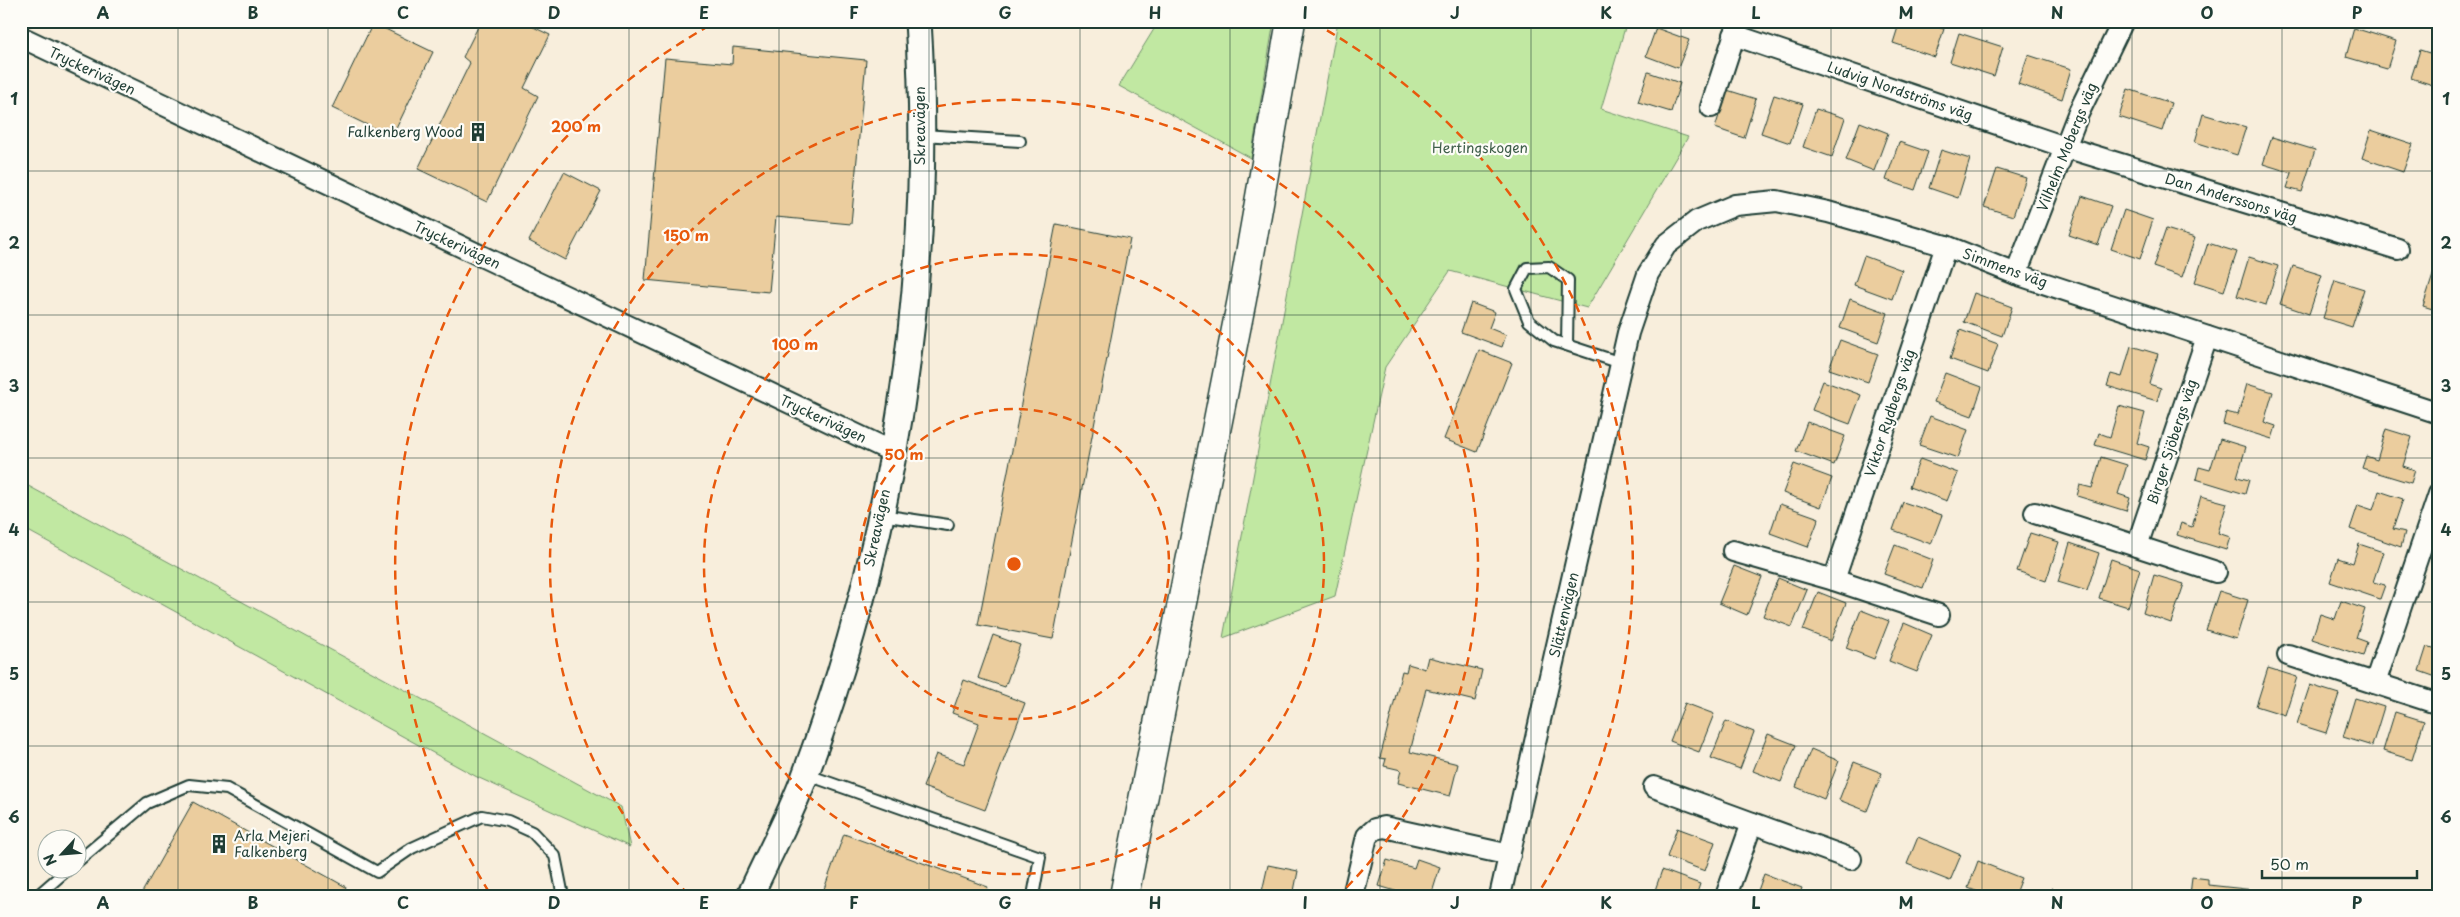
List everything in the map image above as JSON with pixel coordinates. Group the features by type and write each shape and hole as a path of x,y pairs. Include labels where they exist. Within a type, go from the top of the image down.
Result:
{"main road":[{"path":"1124,896 1242,298 1291,21"}],"street":[{"name":"Skreavägen","path":"750,896 805,774 846,655 866,578 893,452 908,359 919,238 921,134 918,21"},
{"name":"Vilhelm Mobergs väg","path":"2016,274 2078,114 2123,21"},
{"name":"Ludvig Nordströms väg","path":"1736,28 2065,147"},
{"path":"1711,107 1736,28"},
{"name":"Tryckerivägen","path":"21,37 893,452"},
{"name":"Dan Anderssons väg","path":"2065,147 2398,249"},
{"name":"Simmens väg","path":"1628,333 1648,274 1666,245 1697,222 1735,205 1777,201 1828,212 1946,246 2016,274 2439,413"},
{"name":"Viktor Rydbergs väg","path":"1834,580 1946,246"},
{"name":"Slättenvägen","path":"1500,896 1628,333"},
{"name":"Birger Sjöbergs väg","path":"2138,546 2207,337"},
{"path":"2375,682 2439,494"},
{"path":"2035,513 2216,572"},
{"path":"1733,551 1834,580 1939,615"},
{"path":"2288,655 2439,704"},
{"path":"1654,787 1851,859"},
{"path":"1726,896 1752,823"},
{"path":"1354,896 1367,836 1375,829 1384,827 1510,855"}],"lane":[{"path":"921,134 1020,141"},
{"path":"1567,346 1568,280 1549,266 1527,268 1516,289 1529,321 1554,341 1567,346 1621,363"},
{"path":"880,515 948,525"},
{"path":"805,774 1040,857 1033,896"},
{"path":"88,853 147,803 189,785 227,788 378,872 412,848 482,816 508,820 532,832 555,856 563,896"},
{"path":"37,896 55,880"}],"green space":[{"path":"1159,21 1274,21 1251,158 1119,86"},
{"name":"Hertingskogen","path":"1338,21 1627,21 1601,109 1688,137 1587,308 1450,271 1385,367 1335,596 1223,638"},
{"path":"21,482 621,807 630,847 477,777 21,527"}],"building":[{"name":"Falkenberg Wood","path":"481,21 521,21 550,35 524,88 538,96 487,202 418,169 470,63 463,57"},
{"path":"1900,21 1918,21 1944,29 1935,57 1893,43"},
{"path":"373,23 433,52 392,137 332,108"},
{"path":"1656,28 1689,40 1678,68 1646,56"},
{"path":"2354,28 2396,41 2387,69 2346,57"},
{"path":"1959,33 2003,47 1994,76 1950,62"},
{"path":"733,47 866,60 851,224 776,217 769,292 645,280 665,58 732,64"},
{"path":"2420,50 2439,56 2439,87 2411,78"},
{"path":"2028,55 2071,69 2062,99 2018,84"},
{"path":"1648,72 1680,83 1671,112 1638,102"},
{"path":"2128,89 2171,103 2162,131 2119,117"},
{"path":"1727,90 1756,99 1744,138 1715,128"},
{"path":"1774,95 1803,104 1790,143 1761,133"},
{"path":"1816,109 1845,118 1832,157 1803,147"},
{"path":"2203,114 2246,127 2237,155 2195,142"},
{"path":"1860,122 1888,133 1874,171 1846,160"},
{"path":"2371,130 2413,144 2403,172 2362,158"},
{"path":"2272,137 2315,150 2302,192 2287,188 2292,173 2263,164"},
{"path":"1899,142 1928,152 1915,190 1886,180"},
{"path":"1941,150 1970,159 1958,198 1929,188"},
{"path":"1997,169 2026,178 2013,216 1984,207"},
{"path":"564,172 601,191 565,260 529,241"},
{"path":"2082,196 2111,206 2098,245 2069,235"},
{"path":"2124,210 2153,220 2140,259 2111,249"},
{"path":"1056,224 1130,239 1053,639 978,625"},
{"path":"2166,229 2195,238 2182,277 2153,267"},
{"path":"2208,243 2237,252 2224,291 2195,282"},
{"path":"1864,256 1902,270 1892,299 1854,285"},
{"path":"2249,257 2278,266 2266,305 2237,296"},
{"path":"2293,266 2322,275 2309,314 2280,304"},
{"path":"2435,269 2439,270 2439,311 2423,306"},
{"path":"2335,280 2364,289 2352,327 2323,318"},
{"path":"1974,293 2012,307 2002,336 1964,322"},
{"path":"1850,299 1888,313 1878,342 1840,328"},
{"path":"1471,303 1495,312 1489,328 1506,335 1502,347 1461,332"},
{"path":"1960,330 1998,344 1988,373 1950,359"},
{"path":"1840,340 1878,354 1868,382 1829,369"},
{"path":"2131,346 2158,354 2149,384 2161,388 2157,401 2107,386 2111,374 2122,377"},
{"path":"1479,350 1512,363 1477,452 1444,439"},
{"path":"1945,373 1982,387 1972,416 1934,402"},
{"path":"1823,381 1861,395 1850,424 1812,410"},
{"path":"2247,384 2273,392 2264,422 2276,426 2272,439 2223,424 2226,412 2238,415"},
{"path":"2119,406 2145,413 2137,443 2149,447 2145,460 2095,445 2099,433 2110,437"},
{"path":"1930,416 1968,430 1958,458 1919,445"},
{"path":"1807,422 1845,436 1834,465 1796,451"},
{"path":"2386,429 2412,437 2403,466 2415,470 2411,483 2362,468 2366,456 2377,460"},
{"path":"2220,439 2246,447 2237,477 2249,480 2245,494 2196,479 2199,467 2210,470"},
{"path":"2101,457 2127,465 2118,494 2130,498 2126,511 2077,496 2080,485 2092,488"},
{"path":"1920,459 1958,473 1947,501 1909,487"},
{"path":"1794,464 1832,478 1821,507 1783,493"},
{"path":"2379,491 2403,499 2393,529 2405,532 2401,547 2350,529 2358,505 2373,510"},
{"path":"2201,496 2227,503 2218,533 2230,537 2226,550 2177,535 2181,523 2192,527"},
{"path":"1903,502 1942,515 1931,544 1893,530"},
{"path":"1780,504 1819,518 1808,547 1770,533"},
{"path":"2030,533 2059,542 2046,581 2017,571"},
{"path":"2070,543 2099,553 2087,591 2058,582"},
{"path":"2359,544 2383,552 2373,582 2385,585 2380,599 2330,582 2338,558 2353,563"},
{"path":"1895,545 1933,560 1923,588 1884,574"},
{"path":"2111,559 2140,569 2128,607 2099,598"},
{"path":"1734,566 1762,577 1747,615 1719,603"},
{"path":"2154,575 2184,584 2171,623 2143,613"},
{"path":"1778,578 1807,590 1792,627 1763,616"},
{"path":"2219,591 2248,600 2236,639 2206,630"},
{"path":"1818,592 1846,603 1831,641 1803,630"},
{"path":"2341,601 2365,609 2356,638 2367,642 2363,656 2312,639 2320,614 2335,619"},
{"path":"1861,610 1889,621 1874,659 1846,648"},
{"path":"1904,623 1932,635 1917,672 1889,661"},
{"path":"993,635 1020,645 1005,687 978,678"},
{"path":"2427,646 2439,650 2439,678 2419,671"},
{"path":"1428,657 1482,670 1475,701 1426,689 1410,752 1458,764 1450,796 1398,783 1401,770 1384,766 1386,759 1380,758 1402,671 1406,672 1408,664 1425,669"},
{"path":"2268,668 2297,677 2285,715 2256,706"},
{"path":"964,680 1025,703 985,810 923,787 936,754 964,764 979,723 952,713"},
{"path":"2310,685 2339,694 2326,733 2297,724"},
{"path":"2355,698 2384,707 2372,746 2343,737"},
{"path":"1685,703 1714,714 1699,752 1670,741"},
{"path":"2395,712 2424,721 2412,760 2383,751"},
{"path":"1726,721 1754,732 1740,769 1711,758"},
{"path":"1768,734 1796,745 1781,782 1753,771"},
{"path":"1811,749 1839,761 1824,799 1796,787"},
{"path":"1854,762 1882,773 1867,811 1839,800"},
{"name":"Arla Mejeri Falkenberg","path":"193,802 346,887 341,896 140,896"},
{"path":"1677,828 1715,842 1705,871 1667,857"},
{"path":"844,834 988,887 985,896 842,896 824,889"},
{"path":"1918,837 1961,855 1950,881 1907,864"},
{"path":"1417,859 1440,867 1431,896 1405,896 1405,894 1379,886 1387,860 1414,868"},
{"path":"1978,861 2021,878 2014,896 1989,896 1968,888"},
{"path":"1268,865 1298,871 1293,896 1261,896"},
{"path":"1662,870 1700,884 1696,896 1653,896"},
{"path":"1764,874 1802,888 1799,896 1756,896"},
{"path":"2192,877 2208,879 2208,885 2255,890 2254,896 2190,896"},
{"path":"2052,888 2073,896 2049,896"}],"place":[{"name":"Falkenberg Wood","path":"478,132"},
{"name":"Arla Mejeri Falkenberg","path":"219,844"}]}
